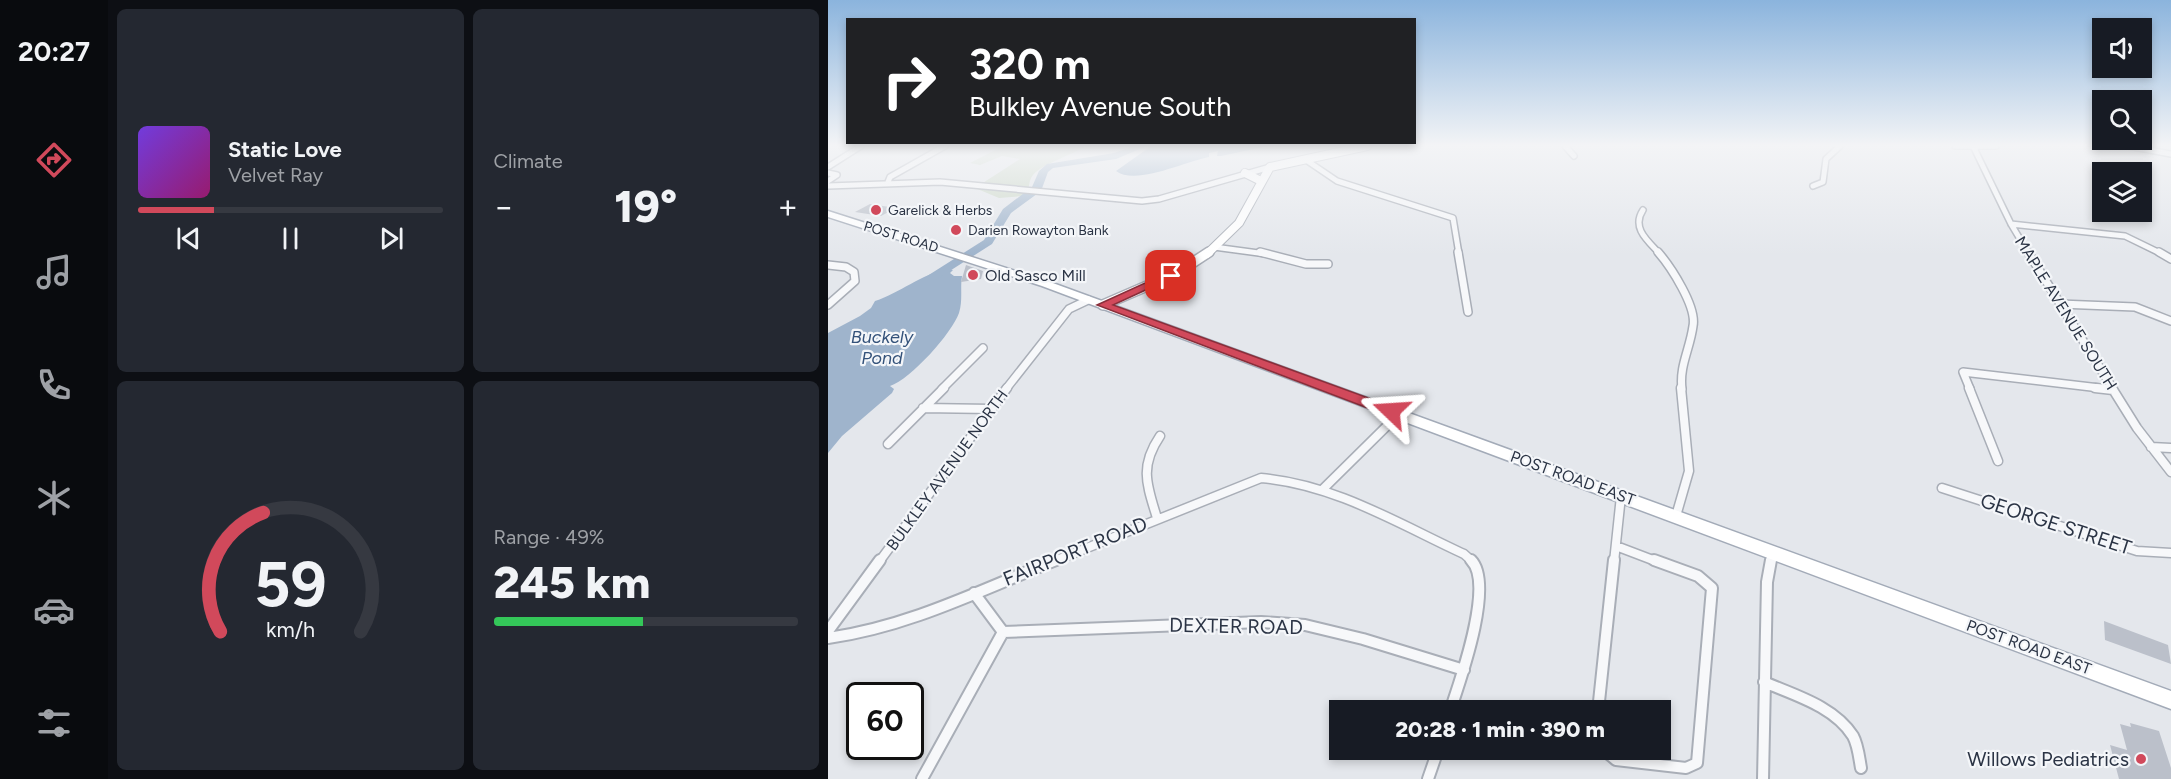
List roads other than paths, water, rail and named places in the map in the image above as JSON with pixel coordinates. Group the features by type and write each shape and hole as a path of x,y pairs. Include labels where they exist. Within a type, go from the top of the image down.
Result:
{"main road":[{"name":"POST ROAD","path":"828,214 975,260"},
{"name":"POST ROAD EAST","path":"975,260 1103,305 2171,700"}],"street":[{"path":"828,186 869,182"},
{"path":"943,182 1127,201 1159,199 1214,182"},
{"path":"1103,305 1171,276 1214,247 1240,221 1258,182"},
{"path":"1341,182 1453,218 1468,312"},
{"path":"1813,186 1822,182"},
{"name":"MAPLE AVENUE SOUTH","path":"1990,182 2011,224 2113,390 2151,447 2171,472"},
{"path":"1643,210 1639,216 1640,232 1661,255 1681,287 1691,308 1694,324 1680,373 1689,471 1676,516"},
{"path":"2011,224 2124,236 2145,244 2171,259"},
{"path":"1214,247 1252,250 1306,264 1328,264"},
{"path":"828,265 846,267 854,272 855,281 848,290 828,305"},
{"name":"BULKLEY AVENUE NORTH","path":"828,631 1043,339 1068,312 1083,306 1088,300"},
{"path":"2060,304 2135,308 2171,321"},
{"path":"888,444 984,348"},
{"path":"1998,461 1963,372 2113,390"},
{"path":"923,408 992,409"},
{"path":"1322,490 1399,414"},
{"path":"1157,518 1147,485 1145,463 1150,448 1160,436"},
{"path":"2151,447 2171,448"},
{"name":"FAIRPORT ROAD","path":"828,638 863,633 903,621 1261,478 1286,479 1322,490 1464,554 1474,563 1479,570 1479,583 1464,670"},
{"name":"GEORGE STREET","path":"1942,488 2137,551 2171,553"},
{"path":"1599,700 1621,496"},
{"path":"1616,546 1698,576 1712,588 1697,763 1686,768 1616,760"},
{"path":"1763,779 1767,582 1772,553"},
{"path":"922,779 1003,632 993,622 974,593"},
{"name":"DEXTER ROAD","path":"1003,632 1108,626 1283,624 1305,626 1363,639 1464,670"},
{"path":"1454,700 1464,670"},
{"path":"1764,682 1816,706 1843,722 1854,738 1861,768"},
{"path":"1428,779 1435,760"}],"water":[{"name":"Buckely Pond","path":"953,270 950,273 954,276 962,276 960,308 955,322 930,354 899,382 890,386 894,389 892,393 842,436 828,453 828,333 860,316 871,308 875,301 938,271"}],"waterway":[{"path":"930,278 988,242 1007,211 1037,189 1040,182"}],"place":[{"name":"Garelick & Herbs","path":"876,210"},
{"name":"Darien Rowayton Bank","path":"956,230"},
{"name":"Old Sasco Mill","path":"973,275"},
{"name":"Willows Pediatrics","path":"2141,759"}]}
